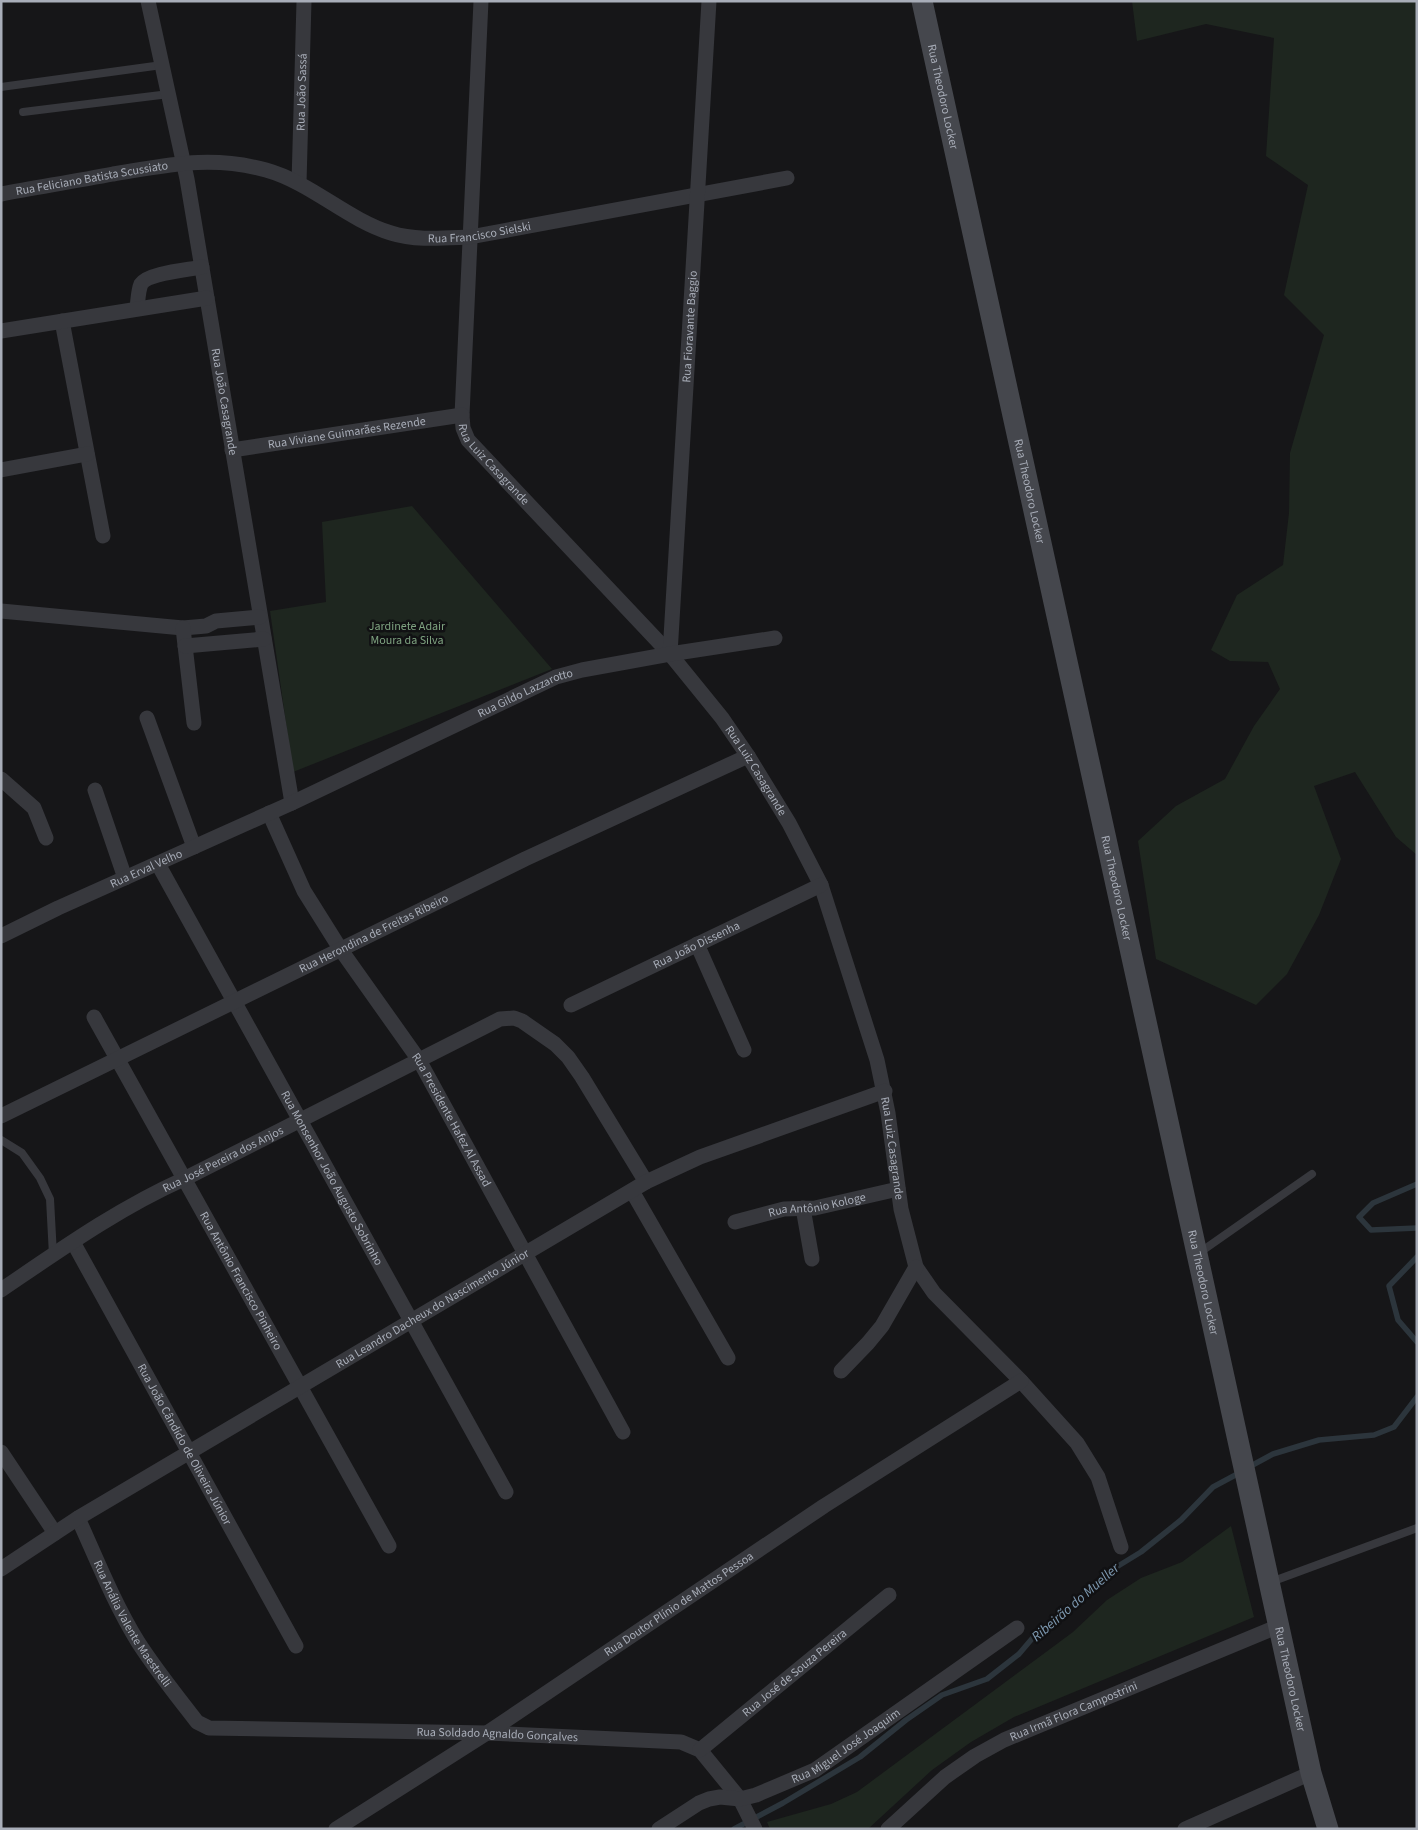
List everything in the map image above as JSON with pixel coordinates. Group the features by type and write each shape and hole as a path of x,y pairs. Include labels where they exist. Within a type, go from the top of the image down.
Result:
{"main road":[{"name":"Rua Theodoro Locker","path":"922,1 1311,1773 1328,1829"},
{"name":"Rua Theodoro Locker","path":"1311,1773 1318,1829"}],"street":[{"name":"Rua João Casagrande","path":"148,1 184,162 292,803"},
{"name":"Rua João Sassá","path":"299,183 304,1"},
{"name":"Rua Luiz Casagrande","path":"481,1 462,415 463,428 468,440 476,450 670,654 717,712 748,756 789,823 821,885 867,1026 884,1091 905,1228 916,1267 934,1293 1052,1414 1088,1460 1098,1477 1121,1547"},
{"name":"Rua Fioravante Baggio","path":"670,654 709,1"},
{"name":"Rua Francisco Sielski","path":"184,162 215,162 245,165 283,175 354,216 392,233 410,237 437,238 470,237 787,178"},
{"name":"Rua Feliciano Batista Scussiato","path":"1,194 184,162"},
{"path":"137,308 141,284 145,280 153,276 202,268"},
{"path":"1,332 137,308 207,298"},
{"path":"62,321 102,536"},
{"name":"Rua Viviane Guimarães Rezende","path":"232,450 462,415"},
{"path":"1,470 87,454"},
{"path":"1,611 183,628 260,617"},
{"path":"183,628 194,723"},
{"name":"Rua Gildo Lazzarotto","path":"292,803 556,677 582,670 670,654 775,638"},
{"path":"185,646 264,639"},
{"path":"147,718 194,847"},
{"name":"Rua Herondina de Freitas Ribeiro","path":"1,1116 525,859 748,756"},
{"path":"1,780 34,808 46,838"},
{"path":"95,790 125,878"},
{"name":"Rua Erval Velho","path":"1,936 28,922 292,803"},
{"name":"Rua Presidente Hafez Al Assad","path":"269,813 304,891 341,950 419,1060 623,1432"},
{"name":"Rua Monsenhor João Augusto Sobrinho","path":"158,864 506,1492"},
{"name":"Rua João Dissenha","path":"572,1005 821,885"},
{"path":"697,944 744,1050"},
{"name":"Rua Antônio Francisco Pinheiro","path":"94,1017 389,1546"},
{"name":"Rua José Pereira dos Anjos","path":"1,1290 138,1202 507,1017 514,1018 529,1026 555,1044 568,1057 646,1182"},
{"name":"Rua Leandro Dacheux do Nascimento Júnior","path":"1,1569 78,1518 646,1182 700,1157 884,1091"},
{"name":"Rua Antônio Kologe","path":"735,1222 784,1209 825,1206 898,1189"},
{"path":"632,1191 728,1358"},
{"path":"803,1208 812,1259"},
{"name":"Rua João Cândido de Oliveira Júnior","path":"73,1242 296,1646"},
{"path":"841,1371 882,1326 916,1267"},
{"name":"Rua Doutor Plínio de Mattos Pessoa","path":"336,1829 487,1733 824,1506 1021,1381"},
{"path":"4,1460 56,1533"},
{"name":"Rua Anália Valente Maestrelli","path":"78,1518 121,1613 161,1676 197,1722"},
{"name":"Rua José de Souza Pereira","path":"700,1750 889,1595"},
{"name":"Rua Irmã Flora Campostrini","path":"890,1828 945,1777 975,1756 1004,1740 1279,1626"},
{"name":"Rua Miguel José Joaquim","path":"659,1829 710,1798 720,1797 743,1805 756,1795 815,1770 1017,1628"},
{"name":"Rua Soldado Agnaldo Gonçalves","path":"197,1722 209,1728 487,1733 670,1741 691,1745 700,1750"},
{"path":"700,1750 743,1805 755,1828"},
{"path":"1185,1829 1311,1773"}],"lane":[{"path":"1,88 162,65"},
{"path":"23,112 169,94"},
{"path":"1,1140 22,1153 40,1178 50,1199 53,1255"},
{"path":"1197,1254 1312,1174"},
{"path":"1269,1582 1417,1528"}],"green space":[{"path":"1132,1 1417,1 1417,855 1396,837 1355,772 1314,786 1341,859 1319,915 1287,974 1256,1005 1156,959 1138,841 1176,806 1225,779 1254,726 1280,689 1268,662 1230,661 1211,650 1237,595 1283,565 1289,513 1290,453 1324,335 1284,295 1308,185 1266,156 1274,38 1206,24 1137,41"},
{"name":"Jardinete Adair Moura da Silva","path":"412,506 552,669 293,772 270,611 326,602 322,522"},
{"path":"1231,1526 1254,1617 1014,1717 971,1742 932,1770 868,1829 770,1829 767,1822 831,1804 857,1792 1073,1632 1107,1600 1141,1578 1182,1562"}],"waterway":[{"name":"Ribeirão do Mueller","path":"1417,1184 1373,1203 1359,1217 1371,1230 1417,1228"},
{"name":"Ribeirão do Mueller","path":"1417,1257 1389,1286 1398,1320 1417,1342"},
{"name":"Ribeirão do Mueller","path":"1249,1467 1273,1454 1319,1440 1374,1435 1394,1427 1417,1397"},
{"name":"Ribeirão do Mueller","path":"734,1829 783,1803 860,1757 906,1720 942,1695 987,1679 1019,1654 1036,1634 1068,1609 1110,1571 1141,1552 1181,1520 1213,1487 1241,1472"}]}
